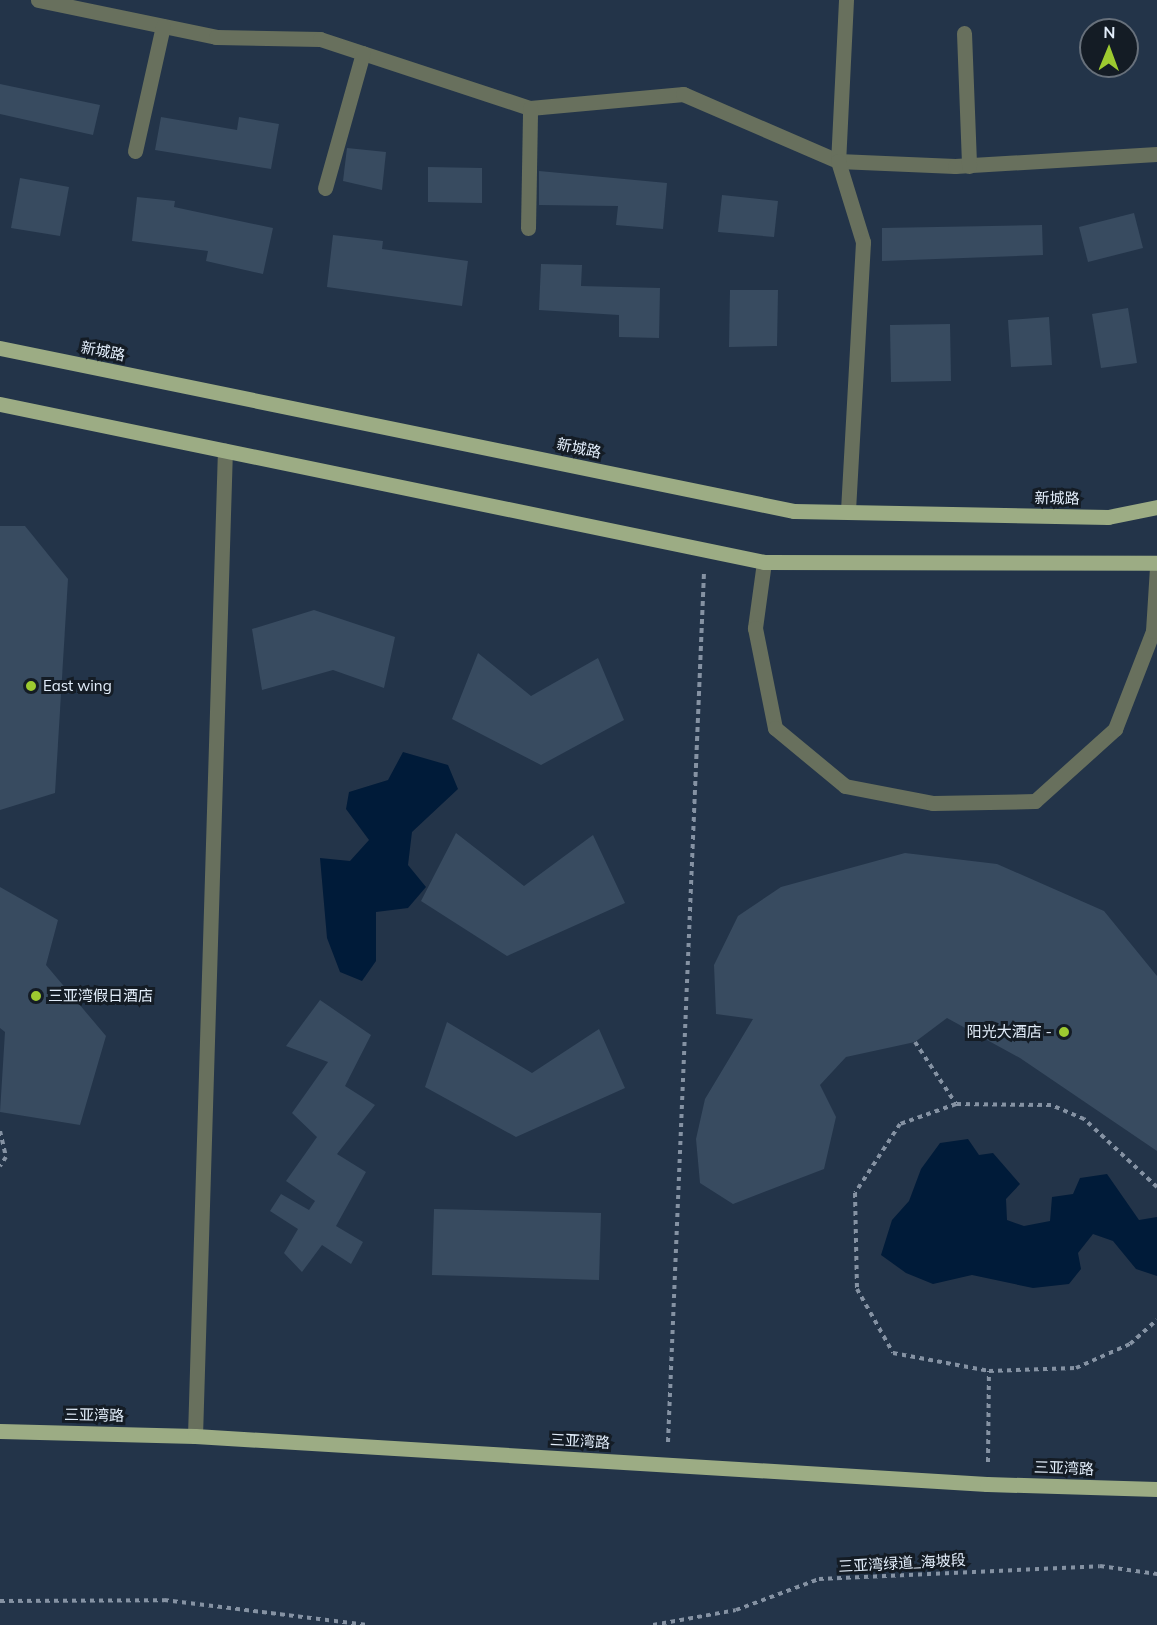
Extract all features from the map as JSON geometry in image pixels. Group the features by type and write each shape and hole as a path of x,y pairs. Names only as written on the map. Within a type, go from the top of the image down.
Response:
{"main road":[{"name":"新城路","path":"0,348 794,511 1108,517 1157,507"},
{"path":"0,404 764,562 1157,565"},
{"name":"三亚湾路","path":"0,1431 195,1436 987,1484 1157,1489"}],"street":[{"path":"38,0 216,37 320,39 531,108 683,94 838,161 969,166 1157,154"},
{"path":"846,0 838,161 863,242 848,512"},
{"path":"135,151 163,26"},
{"path":"964,33 969,166"},
{"path":"325,188 363,53"},
{"path":"528,228 531,108"},
{"path":"195,1436 225,450"},
{"path":"764,562 755,628 775,728 845,786 933,803 1035,801 1114,729 1153,631 1157,565"}],"path":[{"path":"668,1464 705,550"},
{"path":"915,1042 956,1104"},
{"path":"1157,1187 1084,1119 1050,1105 956,1104 900,1124 855,1193 857,1289 893,1353 989,1371 1076,1368 1130,1344 1157,1320"},
{"path":"0,1131 6,1157 0,1166"},
{"path":"987,1484 989,1371"},
{"name":"三亚湾绿道_海坡段","path":"653,1625 736,1610 819,1579 1100,1566 1157,1574"},
{"path":"0,1601 164,1600 367,1625"}],"water":[{"path":"403,752 448,765 458,789 412,832 408,865 426,887 408,908 376,912 376,961 362,981 340,972 327,938 320,858 350,861 369,840 346,809 349,792 388,780"},
{"path":"968,1139 979,1155 993,1153 1020,1184 1006,1199 1007,1220 1024,1226 1050,1221 1052,1197 1073,1194 1080,1178 1107,1174 1139,1220 1157,1217 1157,1276 1136,1269 1113,1241 1093,1234 1078,1253 1081,1269 1069,1284 1033,1288 972,1275 933,1284 906,1273 881,1255 892,1220 909,1201 921,1169 940,1143"}],"building":[{"path":"0,84 100,105 93,135 0,114"},
{"path":"161,117 237,130 239,117 279,124 271,169 155,150"},
{"path":"347,148 386,152 382,190 343,181"},
{"path":"428,167 482,168 482,203 428,202"},
{"path":"539,171 667,183 663,229 616,225 618,206 539,205"},
{"path":"20,178 69,187 60,236 11,228"},
{"path":"722,195 778,201 774,237 718,232"},
{"path":"137,197 175,201 174,207 273,228 263,274 206,261 208,251 132,241"},
{"path":"1134,213 1143,248 1088,262 1079,227"},
{"path":"1042,225 1043,255 882,261 882,228"},
{"path":"333,235 383,241 382,249 468,261 462,306 327,287"},
{"path":"541,264 582,265 581,286 660,288 659,338 619,337 619,315 539,310"},
{"path":"730,290 778,290 777,346 729,347"},
{"path":"1128,308 1137,363 1101,368 1092,314"},
{"path":"1049,317 1052,365 1011,367 1008,320"},
{"path":"950,324 951,381 891,382 890,325"},
{"name":"East wing","path":"0,526 25,526 68,579 55,793 0,810"},
{"path":"314,610 395,637 384,688 333,670 262,690 252,629"},
{"path":"478,653 531,696 598,658 624,720 541,765 452,719"},
{"path":"456,833 524,886 593,835 625,903 507,956 421,901"},
{"name":"阳光大酒店 -","path":"905,853 997,864 1104,911 1157,976 1157,1151 1020,1058 947,1018 915,1042 846,1057 820,1085 836,1117 824,1169 733,1204 700,1183 696,1139 705,1099 753,1019 716,1014 714,965 738,916 781,887"},
{"name":"三亚湾假日酒店","path":"0,887 58,920 46,965 106,1036 80,1125 0,1112 5,1032 0,1028"},
{"path":"320,1000 371,1035 345,1086 375,1105 337,1154 366,1172 336,1226 363,1242 351,1264 322,1245 302,1272 284,1253 298,1229 270,1211 281,1194 309,1210 315,1201 286,1181 317,1137 292,1113 328,1062 286,1046"},
{"path":"447,1022 532,1073 599,1029 625,1088 516,1137 425,1087"},
{"path":"434,1209 601,1213 599,1280 432,1275"}],"place":[{"name":"East wing","path":"31,686"},
{"name":"三亚湾假日酒店","path":"36,996"},
{"name":"阳光大酒店 -","path":"1064,1032"}]}
